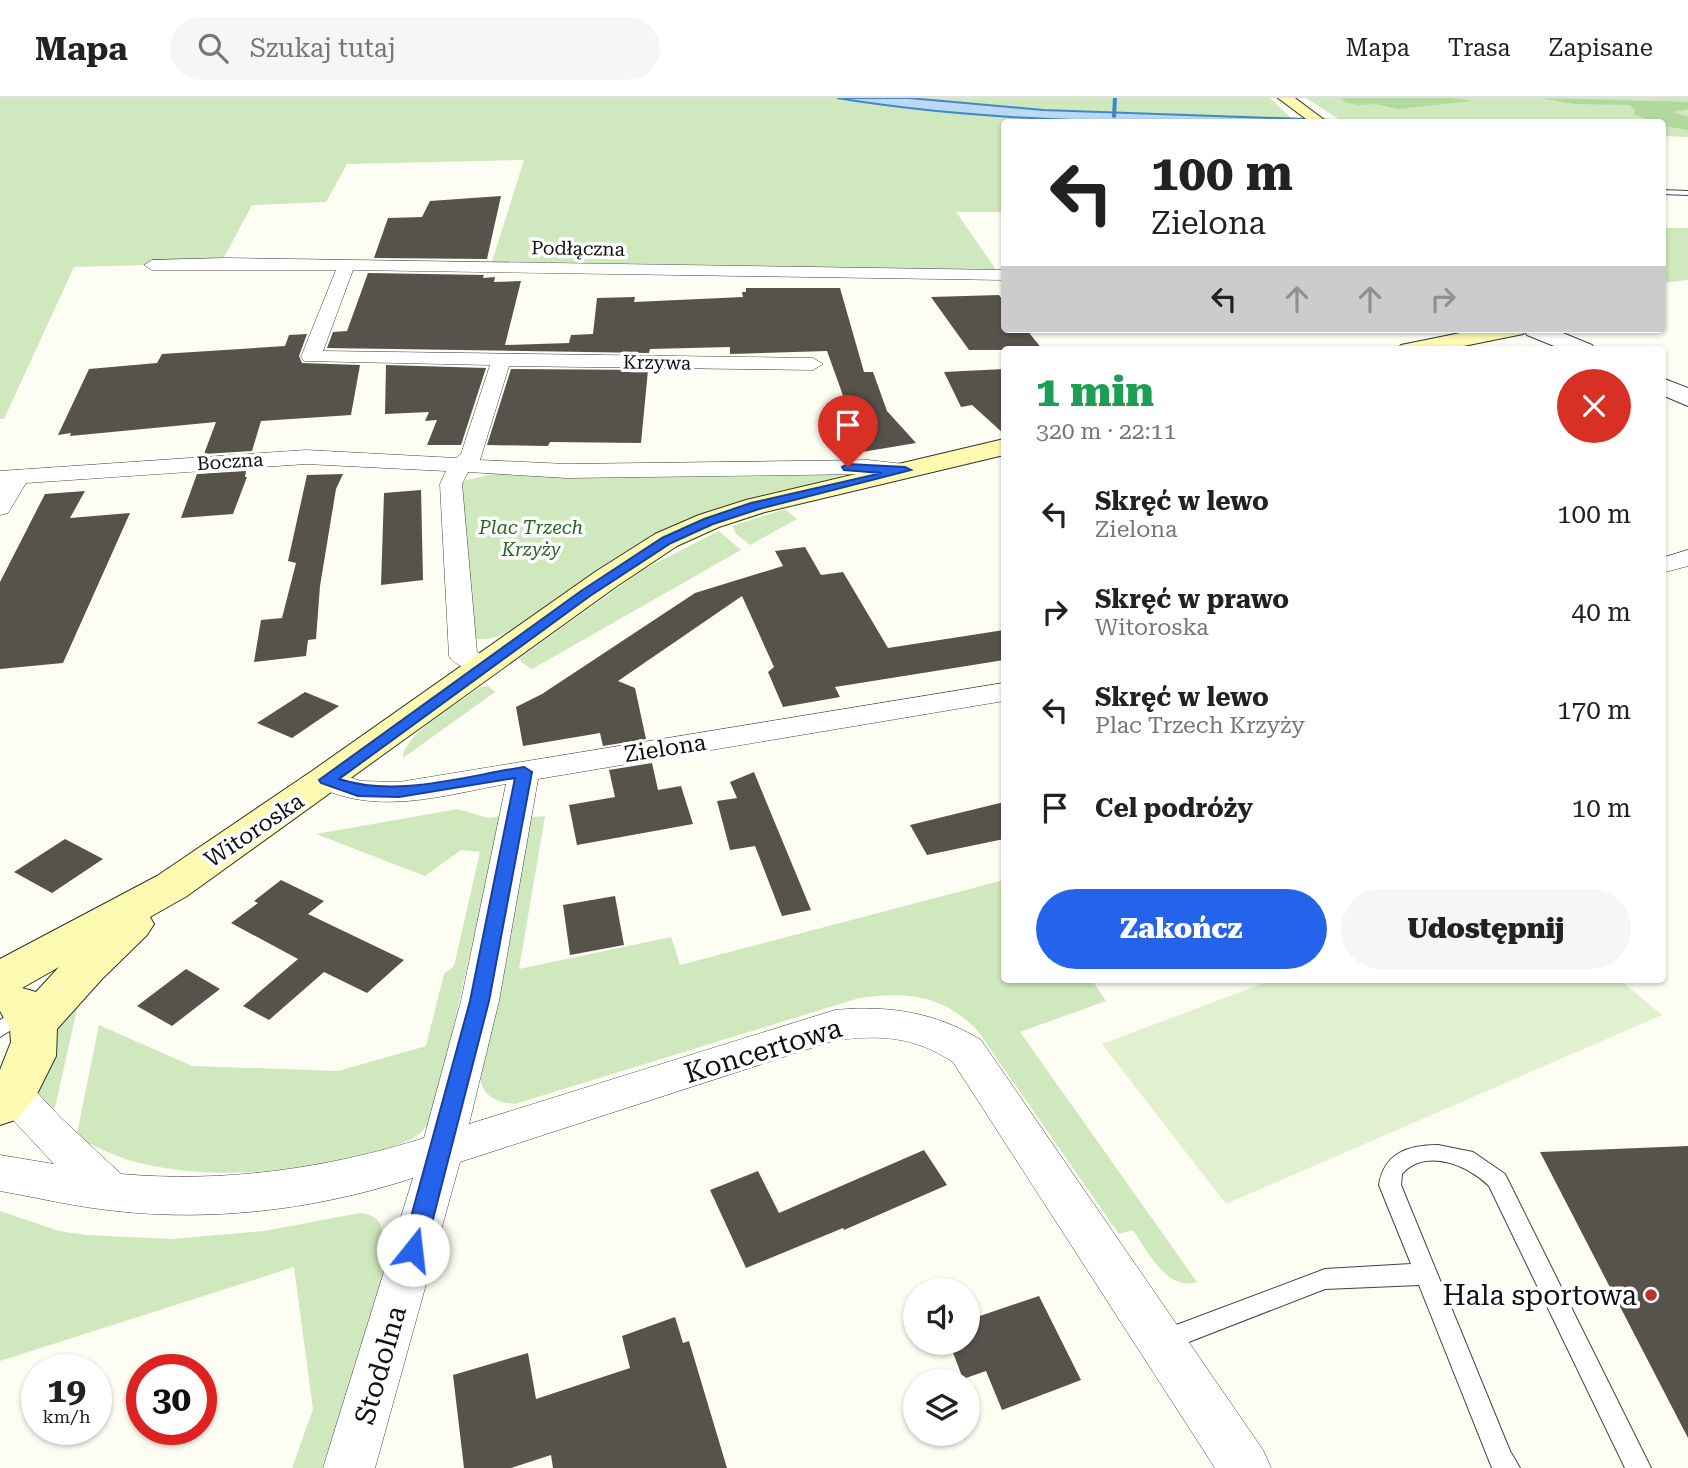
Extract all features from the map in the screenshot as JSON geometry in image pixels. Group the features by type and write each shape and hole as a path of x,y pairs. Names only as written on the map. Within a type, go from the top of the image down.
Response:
{"main road":[{"path":"1286,98 1313,118"},
{"path":"1419,346 1450,333"},
{"path":"1429,346 1504,333"},
{"name":"Witoroska","path":"12,1007 86,967 172,886 327,780 648,550 692,528 779,499 1001,448"},
{"path":"6,1099 28,1068 35,1044 12,1007"}],"street":[{"name":"Podłączna","path":"152,265 225,263 1001,275"},
{"name":"Krzywa","path":"346,266 311,357 813,364"},
{"path":"1538,333 1573,346"},
{"path":"1570,333 1595,346"},
{"path":"485,665 463,656 451,484 460,467 471,457 501,360"},
{"name":"Boczna","path":"9,478 306,457 460,467"},
{"path":"460,467 567,471 856,467 905,470"},
{"path":"0,508 9,478"},
{"path":"1666,565 1688,558"},
{"name":"Zielona","path":"327,780 358,791 399,792 1001,692"},
{"name":"Stodolna","path":"349,1468 442,1151 480,1001 524,772"},
{"name":"Koncertowa","path":"0,1172 109,1191 180,1196 248,1195 312,1186 381,1170 835,1025 871,1020 899,1021 949,1038 967,1051 1245,1468"},
{"path":"6,1099 109,1191"}],"lane":[{"path":"1666,192 1688,193"},
{"path":"1507,1468 1501,1460 1390,1185 1393,1170 1402,1160 1419,1155 1451,1155 1483,1167 1497,1180 1639,1468"},
{"path":"1161,1342 1325,1279 1426,1274"}],"green space":[{"path":"0,98 837,98 971,115 1053,119 1001,119 1001,212 956,212 997,271 491,265 524,160 347,164 326,202 252,205 221,263 74,267 4,419 0,419"},
{"path":"909,98 1270,98 1292,119 1248,119 1043,110"},
{"path":"1306,98 1688,98 1688,137 1666,136 1666,119 1338,119"},
{"path":"1342,98 1454,98 1472,101 1398,109 1376,104 1359,105 1345,102"},
{"path":"1541,98 1688,102 1688,109 1674,112 1688,117 1688,130 1666,126 1666,119 1646,119 1633,114 1635,111 1630,105 1574,104"},
{"path":"1666,228 1688,228 1688,280 1666,283"},
{"name":"Plac Trzech Krzyży","path":"493,474 634,476 843,474 842,476 743,503 679,526 618,557 517,627 487,639 475,638 461,484 464,481"},
{"path":"785,509 797,519 750,545 736,534 732,526"},
{"path":"719,531 741,550 532,669 521,662 520,658 644,569"},
{"path":"488,686 495,692 403,758 406,749 423,728 481,687"},
{"path":"458,809 488,818 501,816 434,1113 428,1124 414,1138 395,1146 341,1160 285,1169 228,1173 143,1164 74,1136 78,1129 99,1025 192,1066 338,1071 426,1046 444,974 454,966 480,852 461,850 425,876 316,834"},
{"path":"545,816 519,969 671,937 680,965 1001,881 1001,983 1094,983 1106,1001 1020,1032 1197,1282 1176,1281 1167,1275 1151,1258 1133,1230 1119,1234 977,1030 950,1009 921,998 890,995 856,999 515,1104 489,1095 482,1085 480,1070 531,817"},
{"path":"1264,983 1624,983 1662,1015 1226,1204 1102,1044"},
{"path":"81,991 55,1108 47,1115 39,1101 39,1085 54,1029"},
{"path":"0,1211 59,1231 171,1239 264,1231 360,1213 378,1221 382,1229 381,1241 397,1242 322,1468 292,1468 313,1409 294,1267 0,1361"}],"water":[{"path":"837,98 909,98 1043,110 1302,119 1043,119 906,108"}],"building":[{"path":"501,196 487,259 374,258 388,218 422,217 430,201"},
{"path":"368,273 484,275 483,278 495,277 494,282 521,281 505,345 569,343 571,335 593,334 597,298 635,297 634,302 743,297 742,292 746,292 746,288 840,288 864,372 873,372 887,411 916,443 862,452 833,415 850,415 827,351 730,354 730,347 650,349 649,353 327,348 333,332 347,331"},
{"path":"999,295 1001,333 1029,333 1040,346 1001,346 1001,350 969,350 931,297"},
{"path":"307,334 299,356 302,363 360,365 351,415 261,421 252,451 204,454 216,422 58,435 89,369 157,363 162,354 285,346 289,335"},
{"path":"386,365 486,368 461,445 427,445 437,420 425,421 429,412 385,414"},
{"path":"511,369 648,370 641,443 550,442 548,446 487,445"},
{"path":"1001,369 1001,431 972,405 961,407 944,372"},
{"path":"246,471 247,477 233,514 181,518 197,474"},
{"path":"343,474 336,489 320,586 316,639 308,640 306,656 254,662 261,620 282,618 296,563 288,561 307,475"},
{"path":"421,490 423,580 381,585 384,493"},
{"path":"85,491 70,518 130,513 63,663 0,669 0,582 45,494"},
{"path":"805,547 821,575 843,572 888,648 1001,630 1001,660 835,687 840,697 783,707 768,672 774,667 742,596 618,681 635,688 646,739 603,746 600,733 523,746 516,707 542,694 695,593 783,566 775,551"},
{"path":"305,692 339,706 292,738 257,723"},
{"path":"652,763 658,790 681,786 693,824 577,845 569,805 615,797 609,770"},
{"path":"754,772 811,910 782,916 755,846 730,850 717,801 737,798 730,782"},
{"path":"1001,803 1001,840 927,855 910,825"},
{"path":"65,839 103,859 52,893 14,872"},
{"path":"281,880 324,901 308,914 404,960 367,993 324,972 269,1020 243,1006 298,959 231,923 258,903 254,901"},
{"path":"615,896 624,945 570,955 563,905"},
{"path":"186,969 220,989 172,1026 137,1006"},
{"name":"Hala sportowa","path":"1688,1146 1688,1438 1540,1152"},
{"path":"924,1150 947,1185 844,1230 843,1228 746,1268 710,1190 758,1171 779,1213"},
{"path":"1039,1296 1081,1380 1002,1410 986,1371 980,1373 980,1369 959,1369 954,1355 980,1355 980,1316"},
{"path":"675,1317 683,1343 689,1341 727,1468 553,1468 551,1455 511,1468 464,1468 453,1375 528,1353 536,1399 630,1368 622,1336"}],"waterway":[{"path":"1114,117 1115,98"}],"place":[{"name":"Hala sportowa","path":"1651,1295"}],"route":[{"path":"413,1250 442,1151 480,1001 524,772 399,792 358,791 327,780 648,550 709,521 755,506 905,470 848,467"}]}
